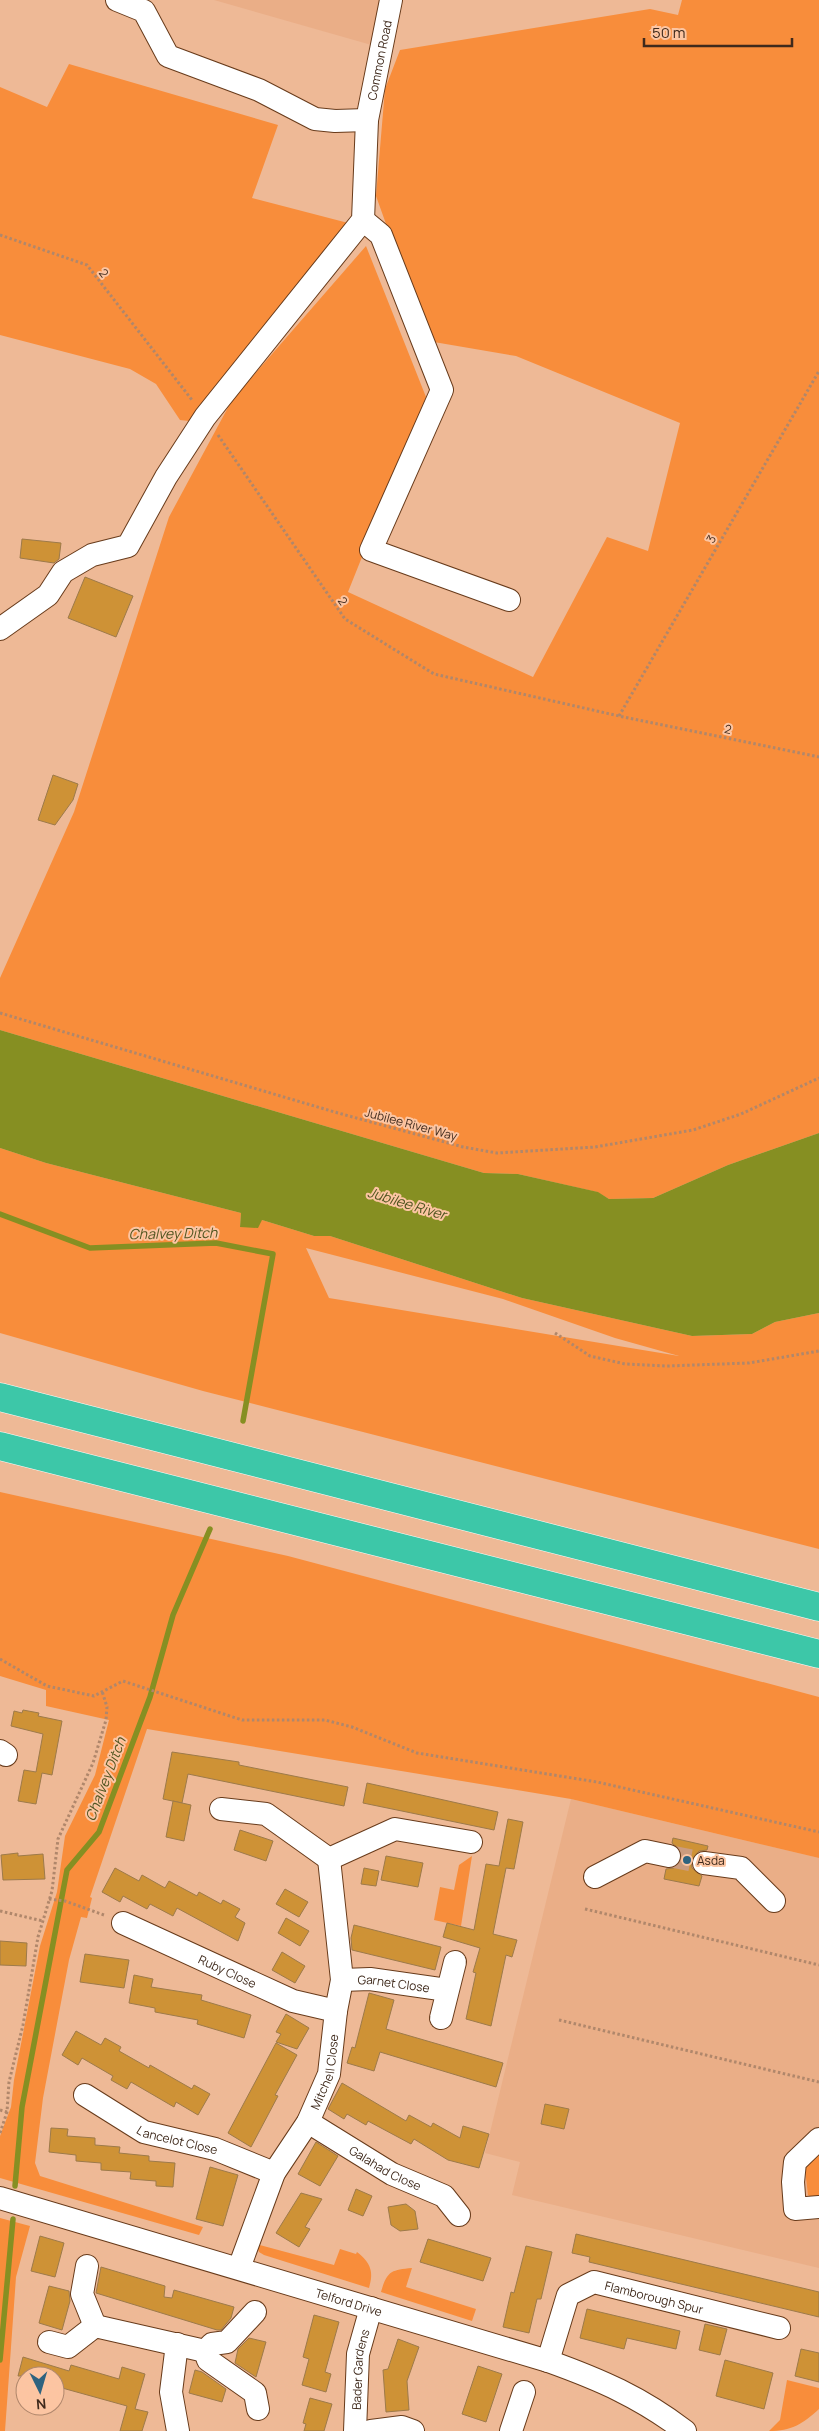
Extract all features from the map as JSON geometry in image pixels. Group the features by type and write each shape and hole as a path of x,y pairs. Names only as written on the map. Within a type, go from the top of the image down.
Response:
{"highway":[{"path":"0,1387 61,1411"},
{"path":"0,1397 61,1411 819,1607"},
{"path":"0,1446 819,1654"}],"street":[{"path":"117,0 144,11 168,56 260,90 315,119 334,122 367,120"},
{"name":"Common Road","path":"363,220 367,120 391,0"},
{"path":"0,629 48,596 63,572 92,555 128,546 166,477 205,416 363,220 381,235 442,390 371,550 509,600"},
{"path":"221,1808 266,1814 329,1859 395,1829 471,1842"},
{"path":"595,1877 645,1851 669,1856"},
{"name":"Mitchell Close","path":"240,2268 274,2174 308,2122 329,2074 336,2011 342,1980 329,1859"},
{"path":"704,1863 741,1868 774,1901"},
{"name":"Ruby Close","path":"123,1923 293,2001 336,2011"},
{"name":"Garnet Close","path":"440,2018 455,1962"},
{"name":"Garnet Close","path":"342,1980 370,1979 447,1990"},
{"name":"Lancelot Close","path":"85,2095 144,2132 216,2149 274,2174"},
{"name":"Galahad Close","path":"308,2122 392,2174 444,2196 459,2215"},
{"path":"819,2139 795,2162 792,2182 795,2209 819,2207"},
{"name":"Telford Drive","path":"0,2198 548,2360 611,2384 661,2412 686,2431"},
{"path":"88,2266 82,2294 95,2326"},
{"name":"Flamborough Spur","path":"548,2360 568,2295 594,2282 780,2328"},
{"name":"Bader Gardens","path":"355,2431 358,2354 371,2308"},
{"path":"206,2351 212,2344 227,2342 255,2312"},
{"path":"49,2342 68,2347 95,2326"},
{"path":"95,2326 206,2351"},
{"path":"177,2344 171,2392 178,2431"},
{"path":"206,2351 208,2360 255,2393 258,2409"},
{"path":"511,2431 524,2392"},
{"path":"371,2431 402,2427 413,2431"}],"path":[{"name":"2","path":"0,235 87,265 205,416 345,619 434,674 619,716 819,757"},
{"name":"3","path":"619,716 819,371"},
{"name":"Jubilee River Way","path":"0,1013 338,1113 463,1147 497,1153 595,1147 693,1130 741,1114 819,1078"},
{"path":"555,1333 590,1356 625,1364 667,1366 749,1363 819,1351"},
{"path":"0,1659 47,1686 94,1696 123,1682 136,1684 158,1694 242,1720 326,1720 352,1727 417,1752 597,1782 819,1832"},
{"path":"0,2133 7,2112 9,2082 23,2025 43,1920 49,1899 58,1838 93,1763 106,1720 107,1707 102,1691"},
{"path":"49,1899 66,1902 123,1923"},
{"path":"585,1909 819,1965"},
{"path":"0,1910 43,1920"},
{"path":"559,2020 819,2082"},
{"path":"0,2110 7,2112"}],"shaded area":[{"path":"214,0 382,0 375,46"},
{"path":"682,0 819,0 819,1133 728,1165 653,1198 609,1199 597,1192 518,1174 484,1173 0,1030 0,978 74,812 169,517 232,400 366,246 426,397 348,592 533,677 607,537 648,551 680,423 516,356 428,341 376,196 385,89 400,50 650,9 678,15"},
{"path":"69,64 278,125 252,198 352,224 189,421 180,420 156,384 130,369 0,335 0,87 47,107"},
{"path":"0,1148 46,1163 241,1213 240,1227 262,1220 314,1236 330,1236 522,1298 692,1336 752,1334 775,1322 819,1313 819,1549 203,1391 0,1333","holes":["306,1248 503,1299 615,1338 679,1356 329,1298"]},
{"path":"0,1492 288,1556 819,1697 819,1858 571,1799 147,1729 90,1897 92,1898 87,1918 81,1917 69,1960 43,2098 35,2163 40,2176 203,2227 199,2235 0,2178 0,2136 11,2107 14,2080 40,1946 57,1892 65,1836 95,1775 109,1720 46,1706 46,1690 0,1676"},
{"path":"571,1799 819,1858 819,2268 512,2195 520,2162 485,2153"},
{"path":"472,1856 461,1926 434,1920 440,1887 454,1890 459,1865"},
{"path":"819,2155 819,2200 817,2201 808,2195 805,2169 811,2158"},
{"path":"0,2218 30,2226 16,2277 5,2431 0,2431"},
{"path":"256,2244 334,2265 340,2249 356,2254 357,2252 370,2268 369,2288 264,2255 259,2252"},
{"path":"412,2268 406,2287 476,2309 472,2321 381,2292 385,2280 391,2273"},
{"path":"787,2380 819,2388 819,2409 808,2419 796,2426 784,2430 769,2431 780,2420"}],"water":[{"name":"Jubilee River","path":"0,1030 484,1173 518,1174 598,1192 609,1199 653,1198 728,1165 819,1133 819,1313 775,1322 752,1334 692,1336 522,1298 330,1236 314,1236 262,1220 258,1228 240,1227 241,1213 46,1163 0,1148"}],"building":[{"path":"22,539 61,543 59,559 54,563 20,558"},
{"path":"85,577 133,596 116,637 68,618"},
{"path":"53,775 78,784 73,800 55,825 38,820"},
{"path":"23,1710 39,1713 38,1716 62,1721 52,1775 42,1773 36,1804 18,1801 24,1770 36,1772 43,1734 11,1726 14,1711 22,1713"},
{"path":"172,1752 239,1762 239,1765 348,1787 344,1806 188,1774 182,1803 163,1799"},
{"path":"367,1783 498,1812 494,1830 363,1803"},
{"path":"173,1801 191,1805 184,1841 166,1837"},
{"path":"508,1819 523,1822 514,1869 506,1868 493,1934 517,1940 512,1957 506,1955 491,2026 466,2019 476,1973 473,1972 480,1948 443,1937 447,1923 474,1930 486,1864 499,1866"},
{"path":"240,1830 273,1841 266,1861 234,1850"},
{"name":"Asda","path":"673,1838 708,1846 707,1850 699,1851 691,1861 692,1868 702,1876 699,1886 664,1879 666,1869 674,1868 682,1859 681,1851 672,1843"},
{"path":"18,1853 18,1856 43,1854 45,1879 3,1880 1,1855"},
{"path":"386,1856 423,1863 418,1887 381,1880"},
{"path":"115,1868 139,1881 142,1875 165,1888 169,1881 197,1896 199,1892 221,1904 223,1900 240,1909 235,1917 245,1923 238,1941 177,1908 173,1916 150,1904 147,1909 123,1896 120,1902 102,1892"},
{"path":"364,1868 379,1871 376,1886 361,1884"},
{"path":"285,1889 308,1902 299,1917 276,1904"},
{"path":"286,1918 309,1931 300,1946 278,1933"},
{"path":"354,1925 441,1947 435,1970 352,1950 351,1938"},
{"path":"0,1941 27,1943 26,1966 0,1965"},
{"path":"282,1952 305,1966 295,1983 272,1970"},
{"path":"85,1954 129,1960 124,1988 80,1982"},
{"path":"134,1975 153,1979 151,1987 202,1995 201,2000 251,2015 244,2038 197,2024 198,2020 155,2012 155,2008 129,2003"},
{"path":"369,1993 394,2000 386,2029 503,2063 496,2087 380,2052 374,2071 347,2063 352,2047 355,2048"},
{"path":"286,2014 309,2028 297,2049 276,2042 281,2034 276,2032"},
{"path":"76,2031 101,2045 105,2038 121,2047 119,2051 149,2068 150,2065 192,2089 194,2085 210,2094 198,2115 176,2102 174,2107 131,2082 127,2089 111,2080 113,2076 82,2058 78,2065 62,2055"},
{"path":"276,2043 297,2055 275,2095 278,2096 251,2147 228,2133"},
{"path":"342,2083 406,2121 409,2115 431,2127 433,2123 460,2138 463,2126 489,2134 479,2168 448,2160 414,2139 411,2144 368,2121 366,2125 347,2114 344,2119 328,2109"},
{"path":"545,2104 569,2109 564,2129 541,2124"},
{"path":"51,2128 68,2129 67,2136 95,2138 95,2145 120,2147 119,2153 149,2156 149,2161 175,2163 173,2187 156,2186 156,2181 130,2179 131,2172 101,2170 101,2163 76,2161 76,2155 49,2152"},
{"path":"316,2142 338,2156 320,2186 298,2174"},
{"path":"210,2167 238,2175 223,2226 196,2219"},
{"path":"356,2189 372,2196 363,2216 348,2210"},
{"path":"301,2193 322,2199 305,2227 310,2229 299,2247 276,2233"},
{"path":"406,2204 415,2211 418,2229 400,2231 391,2225 388,2207"},
{"path":"576,2234 819,2292 819,2317 589,2262 590,2257 572,2253"},
{"path":"40,2236 64,2243 55,2277 31,2271"},
{"path":"428,2239 491,2258 483,2281 420,2262"},
{"path":"526,2246 552,2252 541,2299 537,2299 529,2333 503,2327 511,2292 514,2293"},
{"path":"101,2267 165,2286 164,2297 172,2298 174,2290 234,2307 231,2318 221,2330 217,2330 96,2293"},
{"path":"49,2286 69,2291 70,2301 62,2330 39,2323"},
{"path":"587,2309 680,2331 676,2349 627,2338 624,2349 580,2338"},
{"path":"314,2315 339,2322 325,2372 331,2374 326,2392 302,2385 309,2359 303,2357"},
{"path":"705,2324 727,2329 720,2355 699,2350"},
{"path":"249,2338 266,2342 256,2377 235,2363 238,2349"},
{"path":"398,2339 419,2347 407,2381 409,2410 386,2412 383,2370 388,2369"},
{"path":"801,2349 819,2353 819,2382 795,2376"},
{"path":"23,2357 53,2366 21,2366"},
{"path":"725,2360 773,2373 764,2409 716,2396"},
{"path":"71,2365 119,2379 122,2367 145,2374 135,2409 148,2412 142,2431 120,2431 127,2406 65,2389 65,2370 69,2371"},
{"path":"478,2366 502,2374 486,2422 462,2414"},
{"path":"195,2370 202,2372 226,2389 222,2402 189,2393"},
{"path":"310,2398 332,2404 324,2431 304,2431 306,2424 303,2423"}],"waterway":[{"name":"Chalvey Ditch","path":"0,1214 90,1248 216,1243 273,1254 243,1421"},
{"name":"Chalvey Ditch","path":"15,2186 22,2107 67,1870 99,1832 150,1697 173,1615 210,1529"},
{"name":"Chalvey Ditch","path":"0,2360 13,2219"}],"tunnel":[{"path":"669,1856 704,1863"}],"place":[{"name":"Asda","path":"687,1860"}]}
